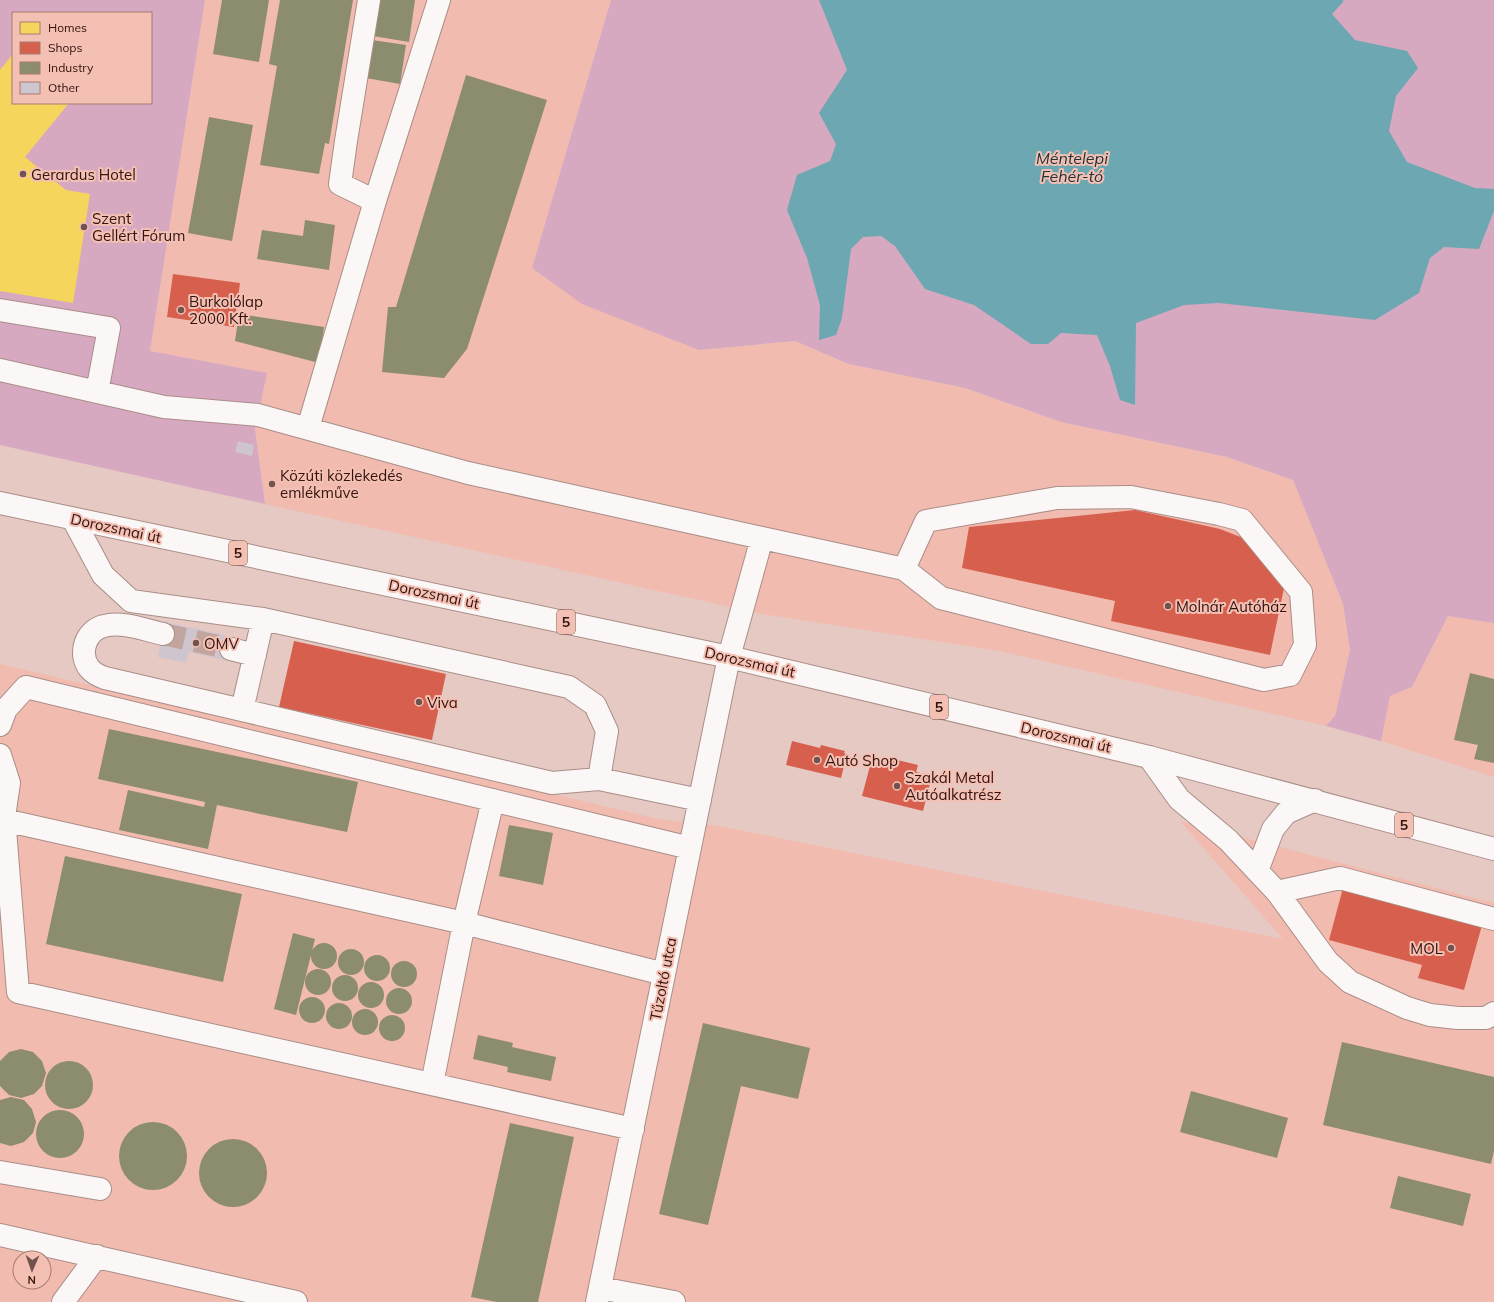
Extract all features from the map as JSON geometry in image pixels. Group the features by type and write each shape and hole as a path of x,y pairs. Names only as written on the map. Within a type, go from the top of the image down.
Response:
{"main road":[{"path":"369,0 340,184 375,201"},
{"path":"308,428 375,201 438,0"},
{"path":"0,310 109,328 97,392"},
{"path":"0,370 164,407 258,415 468,473 904,569 941,598 1264,680 1290,674 1305,645 1301,592 1242,520 1139,498 1057,498 926,520 904,569"},
{"name":"Dorozsmai út","path":"0,503 729,657 1149,757 1315,800 1494,849"},
{"path":"73,519 103,575 131,601 263,619 569,687 595,705 607,731 599,779"},
{"name":"Tűzoltó utca","path":"599,1295 729,657 762,538"},
{"path":"242,710 263,619"},
{"path":"163,634 124,626 103,626 95,630 89,636 84,648 85,661 90,669 97,675 105,678 552,783 599,779 700,800"},
{"path":"231,650 255,655"},
{"path":"0,725 6,709 26,687 690,848"},
{"path":"0,755 8,783 3,846 9,990 633,1129"},
{"path":"1149,757 1179,799 1228,840 1257,871 1276,892 1328,962 1350,982 1407,1008 1430,1015 1458,1018 1486,1018 1494,1013"},
{"path":"432,1084 464,923 493,800"},
{"path":"1257,871 1273,829 1286,813 1315,800"},
{"path":"4,820 464,923 664,974"},
{"path":"1276,892 1340,878 1494,919"},
{"path":"0,1172 100,1189"},
{"path":"0,1234 296,1302"},
{"path":"63,1302 97,1256"},
{"path":"599,1295 674,1302"}],"shaded area":[{"name":"Szent Gellért Fórum","path":"0,0 205,0 150,351 267,373 255,429 265,504 0,445"},
{"path":"205,0 611,0 532,268 699,350 795,341 849,364 965,388 1061,422 1227,457 1293,480 1343,604 1350,650 1335,716 1326,726 1000,651 762,614 265,504 255,429 258,415 150,351"},
{"path":"611,0 1494,0 1494,623 1448,616 1412,687 1390,696 1381,741 1326,726 1335,716 1350,650 1343,604 1293,480 1227,457 1061,422 965,388 849,364 795,341 699,350 582,304 532,268"},
{"path":"1448,616 1494,623 1494,777 1381,741 1390,696 1412,687"},
{"path":"0,664 659,819 719,826 1283,939 1180,821 1494,903 1494,1302 0,1302"}],"water":[{"name":"Méntelepi Fehér-tó","path":"819,0 1342,0 1344,1 1332,14 1355,40 1407,51 1418,68 1396,96 1389,131 1407,162 1475,188 1494,189 1494,211 1479,249 1444,247 1430,258 1419,293 1375,320 1219,303 1184,305 1136,323 1135,405 1120,400 1110,366 1097,335 1061,333 1048,344 1031,344 974,305 925,289 895,246 881,236 863,237 851,249 842,318 836,335 819,340 820,305 807,258 787,210 797,175 830,161 836,144 819,113 847,70"}],"building: Homes":[{"name":"Gerardus Hotel","path":"12,55 12,104 68,104 25,157 66,190 90,194 73,303 0,291 0,70"}],"building: Shops":[{"path":"173,274 240,283 234,327 167,317"},
{"path":"1135,510 1220,529 1243,538 1285,583 1270,655 1111,621 1115,601 962,568 969,527"},
{"path":"294,641 446,674 432,740 279,707"},
{"name":"Autó Shop","path":"792,741 820,748 821,745 845,751 844,753 847,754 841,778 786,765"},
{"name":"Szakál Metal Autóalkatrész","path":"889,758 918,765 916,772 932,776 923,811 862,796 871,762 888,766"},
{"path":"1347,873 1484,918 1464,990 1418,978 1422,965 1329,940"}],"building: Industry":[{"path":"222,0 269,0 259,62 213,54"},
{"path":"280,0 353,0 329,144 325,143 319,174 260,165 277,66 269,64"},
{"path":"379,0 415,0 409,42 373,36"},
{"path":"372,40 406,45 400,84 366,78"},
{"path":"466,75 547,100 467,349 444,378 382,372 388,307 396,307"},
{"path":"209,117 253,125 232,241 188,233"},
{"path":"305,220 335,225 329,270 257,259 262,230 303,236"},
{"path":"239,314 324,327 319,363 235,341"},
{"path":"1470,673 1494,679 1494,763 1474,759 1478,745 1454,740"},
{"path":"109,729 358,782 347,832 217,805 208,849 119,830 128,790 204,807 205,802 98,779"},
{"path":"509,825 553,833 543,885 499,876"},
{"path":"65,856 242,894 223,982 46,944"},
{"path":"293,933 315,939 296,1015 274,1009"},
{"path":"324,943 333,947 337,956 333,965 324,969 315,965 311,956 315,947"},
{"path":"351,949 360,953 364,962 360,971 351,975 342,971 338,962 342,953"},
{"path":"377,955 386,959 390,968 386,977 377,981 368,977 364,968 368,959"},
{"path":"404,961 413,965 417,974 413,983 404,987 395,983 391,974 395,965"},
{"path":"318,969 327,973 331,982 327,991 318,995 309,991 305,982 309,973"},
{"path":"345,975 354,979 358,988 354,997 345,1001 336,997 332,988 336,979"},
{"path":"371,982 380,986 384,995 380,1004 371,1008 362,1004 358,995 362,986"},
{"path":"399,988 408,992 412,1001 408,1010 399,1014 390,1010 386,1001 390,992"},
{"path":"312,997 321,1001 325,1010 321,1019 312,1023 303,1019 299,1010 303,1001"},
{"path":"339,1003 348,1007 352,1016 348,1025 339,1029 330,1025 326,1016 330,1007"},
{"path":"365,1009 374,1013 378,1022 374,1031 365,1035 356,1031 352,1022 356,1013"},
{"path":"392,1015 401,1019 405,1028 401,1037 392,1041 383,1037 379,1028 383,1019"},
{"path":"703,1023 810,1048 798,1099 741,1086 708,1225 659,1214"},
{"path":"478,1035 513,1043 512,1047 556,1057 551,1081 507,1072 508,1067 473,1059"},
{"path":"1342,1042 1494,1077 1494,1151 1491,1164 1323,1125"},
{"path":"21,1049 33,1052 42,1061 46,1073 42,1086 34,1094 21,1098 9,1095 0,1086 0,1061 9,1052"},
{"path":"69,1061 78,1063 86,1068 91,1076 93,1085 91,1094 86,1102 78,1107 69,1109 60,1107 52,1102 47,1094 45,1085 47,1076 52,1068 60,1063"},
{"path":"1191,1091 1288,1118 1277,1158 1180,1132"},
{"path":"11,1097 24,1100 32,1109 36,1122 33,1133 24,1142 11,1146 0,1143 0,1100"},
{"path":"60,1110 69,1112 77,1117 82,1125 84,1134 82,1143 77,1151 69,1156 60,1158 51,1156 43,1151 38,1143 36,1134 38,1125 43,1117 51,1112"},
{"path":"153,1122 166,1125 177,1132 184,1143 187,1156 184,1169 177,1180 166,1187 153,1190 140,1187 129,1180 122,1169 119,1156 122,1143 129,1132 140,1125"},
{"path":"510,1123 574,1137 538,1302 497,1302 471,1297"},
{"path":"233,1139 246,1142 257,1149 264,1160 267,1173 264,1186 257,1197 246,1204 233,1207 220,1204 209,1197 202,1186 199,1173 202,1160 209,1149 220,1142"},
{"path":"1398,1176 1471,1194 1463,1226 1390,1208"}],"building: Other":[{"path":"238,441 254,445 252,456 235,452"},
{"name":"OMV","path":"165,622 233,637 228,661 189,652 186,663 158,657"}],"tunnel":[{"path":"163,634 231,649"}],"place":[{"name":"Gerardus Hotel","path":"23,174"},
{"name":"Szent Gellért Fórum","path":"84,227"},
{"name":"Burkolólap 2000 Kft.","path":"181,310"},
{"name":"Közúti közlekedés emlékműve","path":"272,484"},
{"name":"Molnár Autóház","path":"1168,606"},
{"name":"OMV","path":"196,643"},
{"name":"Viva","path":"419,702"},
{"name":"Autó Shop","path":"817,760"},
{"name":"Szakál Metal Autóalkatrész","path":"897,786"},
{"name":"MOL","path":"1451,948"}]}
